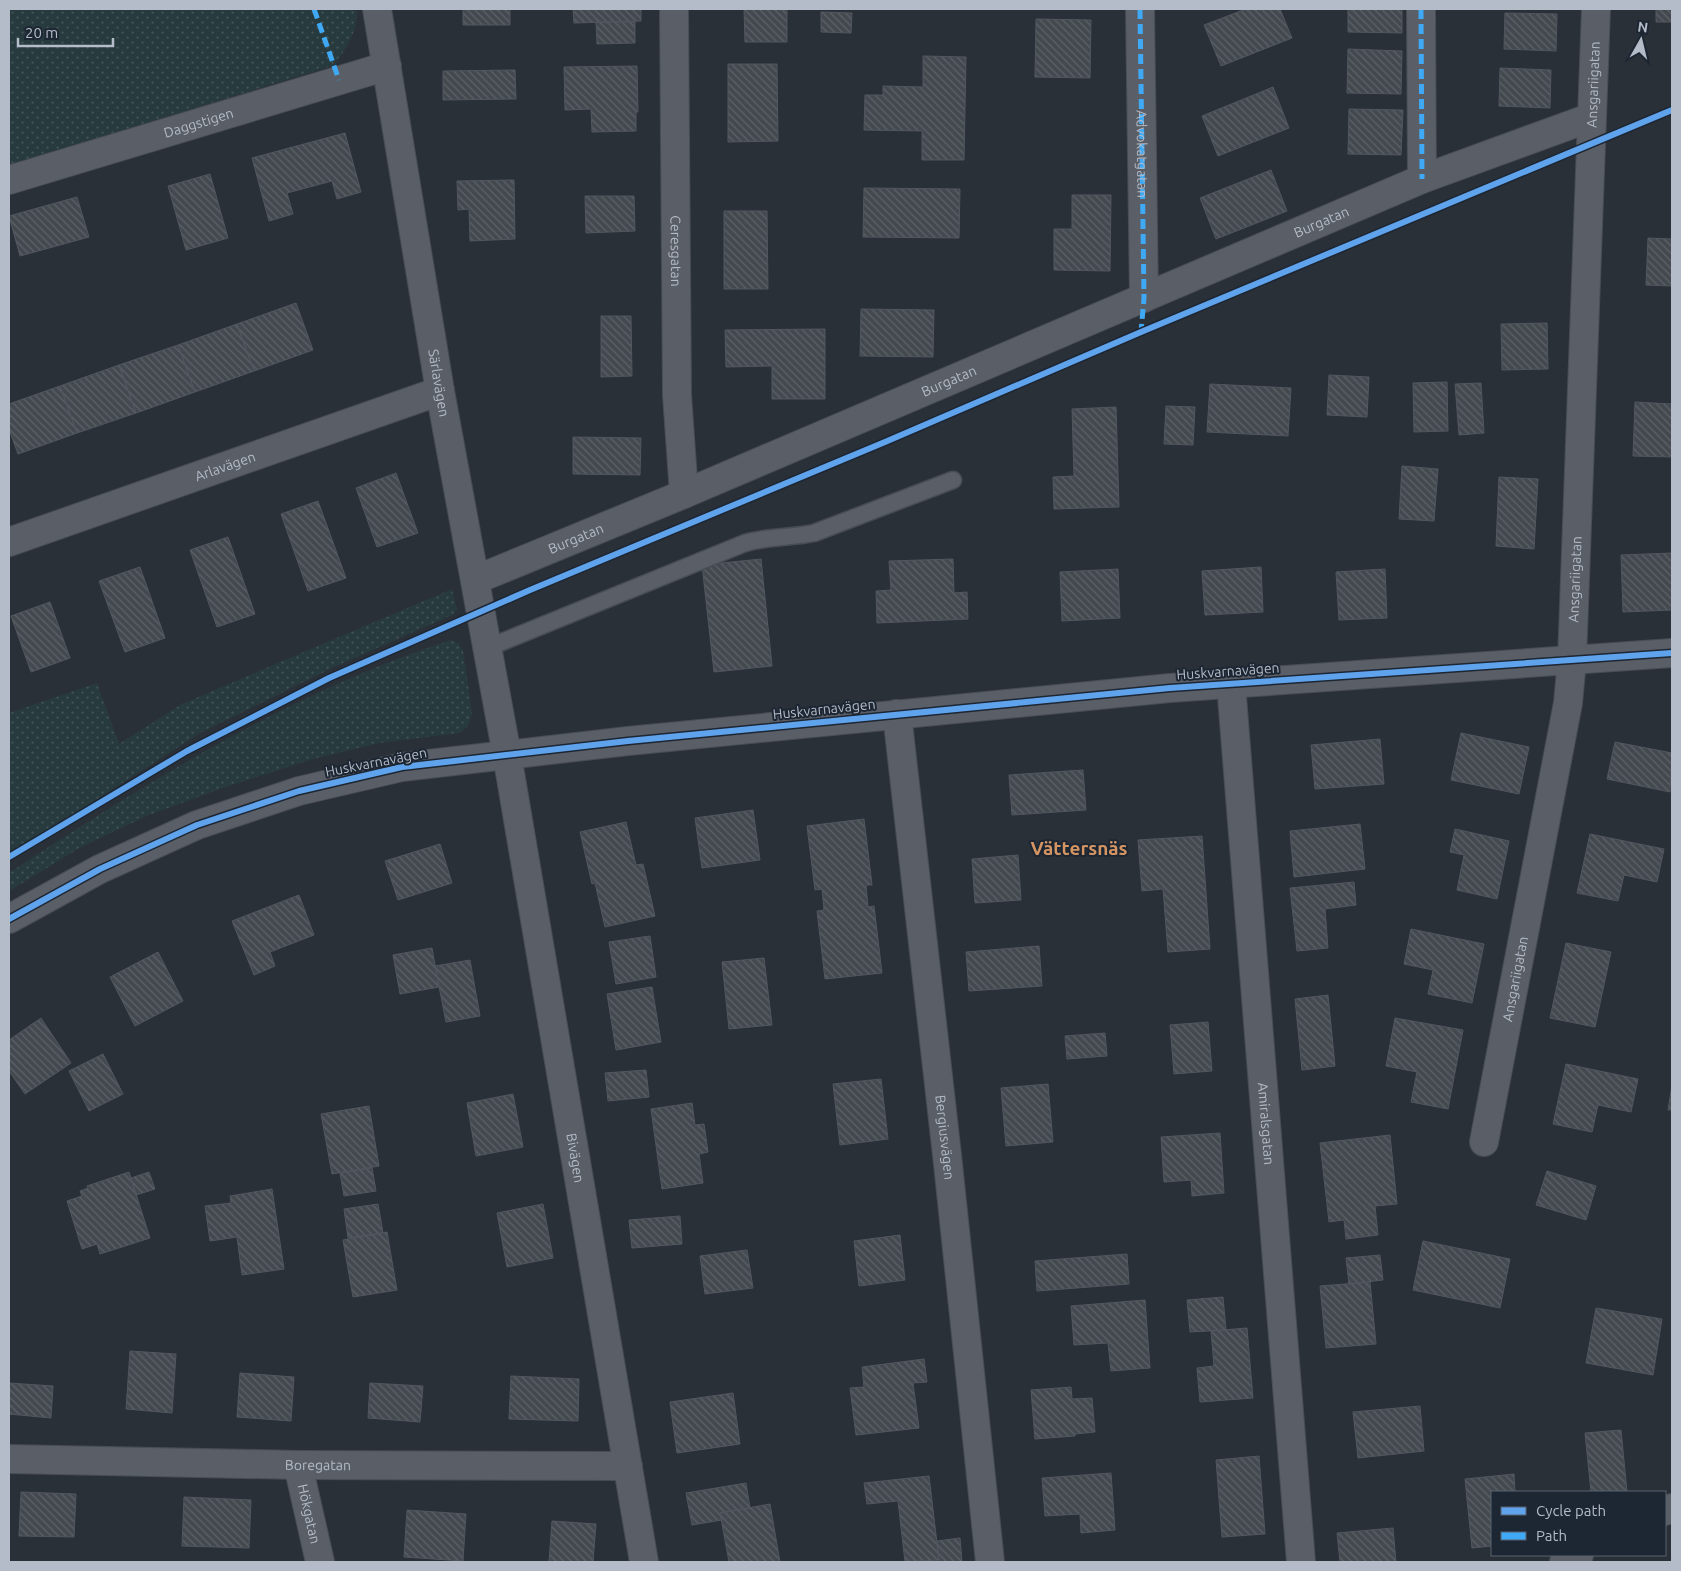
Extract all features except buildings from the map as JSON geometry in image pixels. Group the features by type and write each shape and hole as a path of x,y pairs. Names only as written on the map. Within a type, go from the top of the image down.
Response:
{"street":[{"name":"Särlavägen","path":"377,9 440,390 507,755"},
{"name":"Ceresgatan","path":"674,9 678,395 684,494"},
{"name":"Advokatgatan","path":"1140,9 1144,298"},
{"path":"1421,9 1422,179"},
{"name":"Ansgariigatan","path":"1484,1142 1568,703 1572,660 1596,9"},
{"name":"Daggstigen","path":"9,180 387,66"},
{"name":"Burgatan","path":"475,580 684,494 1422,179 1592,117"},
{"name":"Arlavägen","path":"9,542 440,390"},
{"name":"Huskvarnavägen","path":"9,919 100,869 197,825 299,791 402,767 897,714 1170,688 1672,653"},
{"name":"Amiralsgatan","path":"1231,684 1301,1562"},
{"name":"Bergiusvägen","path":"897,714 949,1174 990,1562"},
{"name":"Bivägen","path":"507,755 644,1562"},
{"name":"Boregatan","path":"9,1459 298,1465 628,1466"},
{"name":"Hökgatan","path":"298,1465 320,1562"},
{"path":"1564,1562 1576,1556"}],"lane":[{"path":"487,648 745,543 767,536 792,538 814,533 953,480"}],"green space":[{"path":"9,9 356,9 357,17 351,39 335,65 9,165"},
{"path":"452,589 457,610 452,615 334,667 200,733 9,856 9,713 97,683 119,744 182,704"},
{"path":"451,640 458,643 463,650 472,713 468,726 460,733 379,743 309,760 220,789 149,815 83,846 9,891 9,873 167,773 278,712 335,685"}],"marked path":[{"path":"314,9 339,80"},
{"path":"1140,9 1144,298 1141,332"},
{"path":"1421,9 1422,179"}],"cycle path":[{"path":"9,857 187,751 329,678 530,590 1672,110"},
{"path":"9,919 100,869 197,825 299,791 402,767 628,741 1170,688 1672,653"}],"district":[{"name":"Vättersnäs","path":"1079,848"}]}
